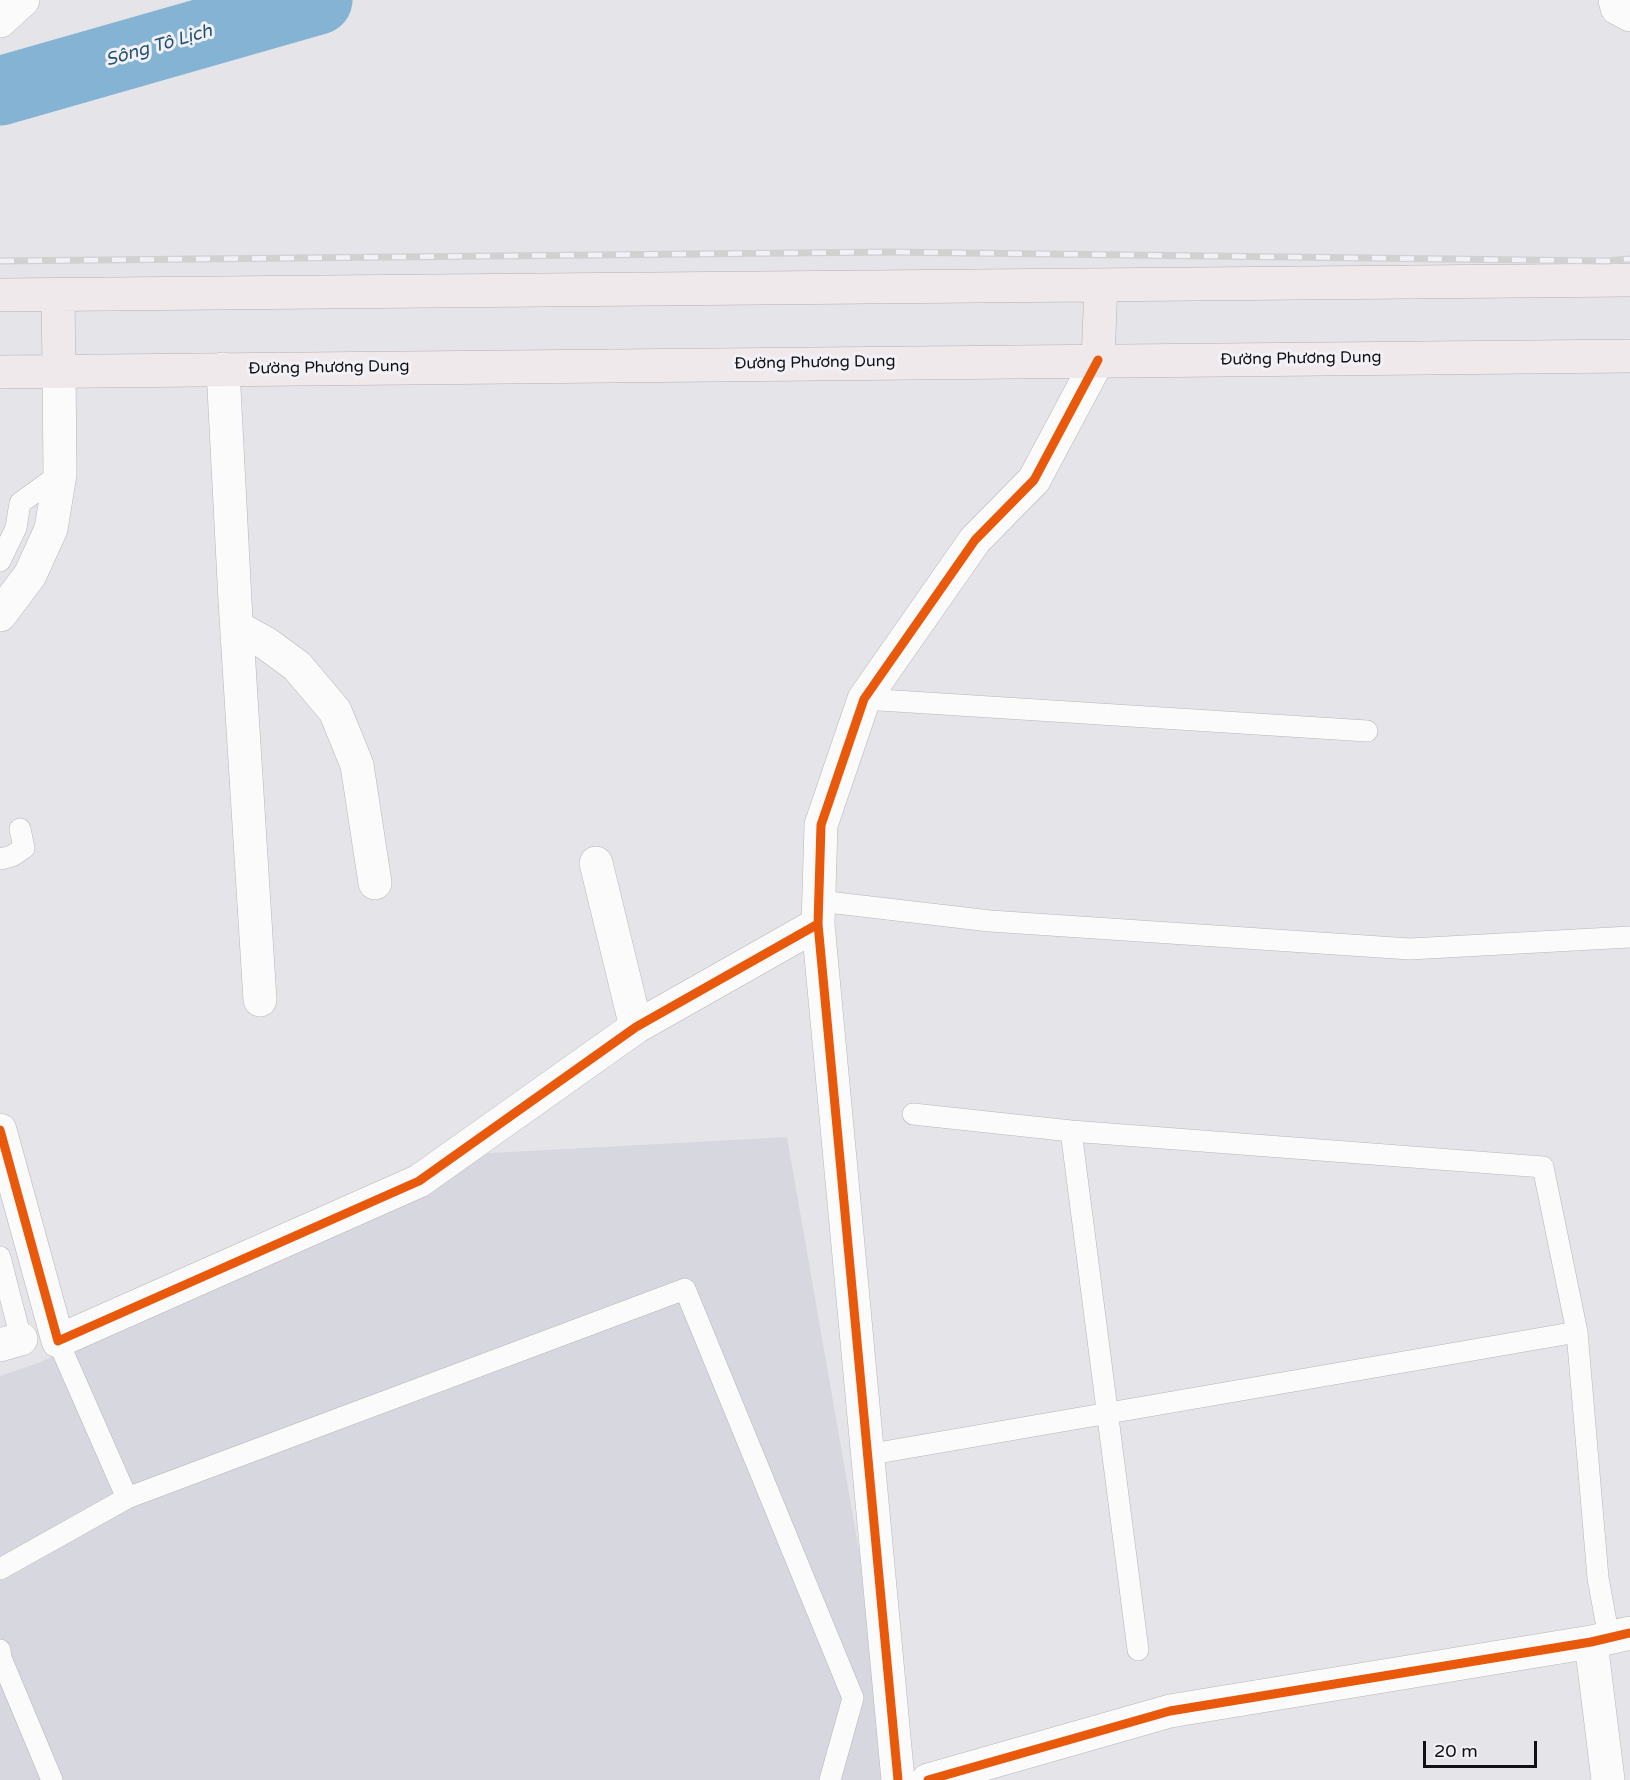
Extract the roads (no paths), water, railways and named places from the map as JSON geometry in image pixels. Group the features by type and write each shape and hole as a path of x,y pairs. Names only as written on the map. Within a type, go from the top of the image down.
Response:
{"highway":[{"path":"0,295 1630,280"},
{"path":"1098,360 1101,285"},
{"path":"58,295 59,371"},
{"name":"Đường Phương Dung","path":"0,372 1630,356"}],"street":[{"path":"0,21 23,0"},
{"path":"1615,0 1617,8 1630,15"},
{"path":"898,1780 866,1455 818,912 821,825 864,699 975,540 1034,480 1098,360"},
{"path":"223,369 260,1000"},
{"path":"0,615 30,575 51,529 60,474 59,371"},
{"path":"237,627 267,644 297,666 334,711 357,765 375,883"},
{"path":"597,863 636,1027"},
{"path":"0,1130 58,1341 419,1181 636,1027 818,912"},
{"path":"928,1780 1170,1711 1610,1638 1608,1780"}],"lane":[{"path":"0,561 16,528 20,503 60,474"},
{"path":"864,699 1367,731"},
{"path":"0,859 12,856 24,848 20,829"},
{"path":"818,912 1410,949 1630,937"},
{"path":"913,1114 1071,1131 1543,1167 1576,1332 1598,1578 1610,1638"},
{"path":"1071,1131 1138,1650"},
{"path":"0,1257 11,1342"},
{"path":"0,1569 127,1498 686,1289 853,1698 830,1780"},
{"path":"866,1455 1576,1332"},
{"path":"58,1341 127,1498"},
{"path":"0,1650 1,1659 51,1780"}],"waterway":[{"name":"Sông Tô Lịch","path":"0,91 318,0"}],"railway":[{"path":"0,261 889,252 1607,261 1630,259"}]}
